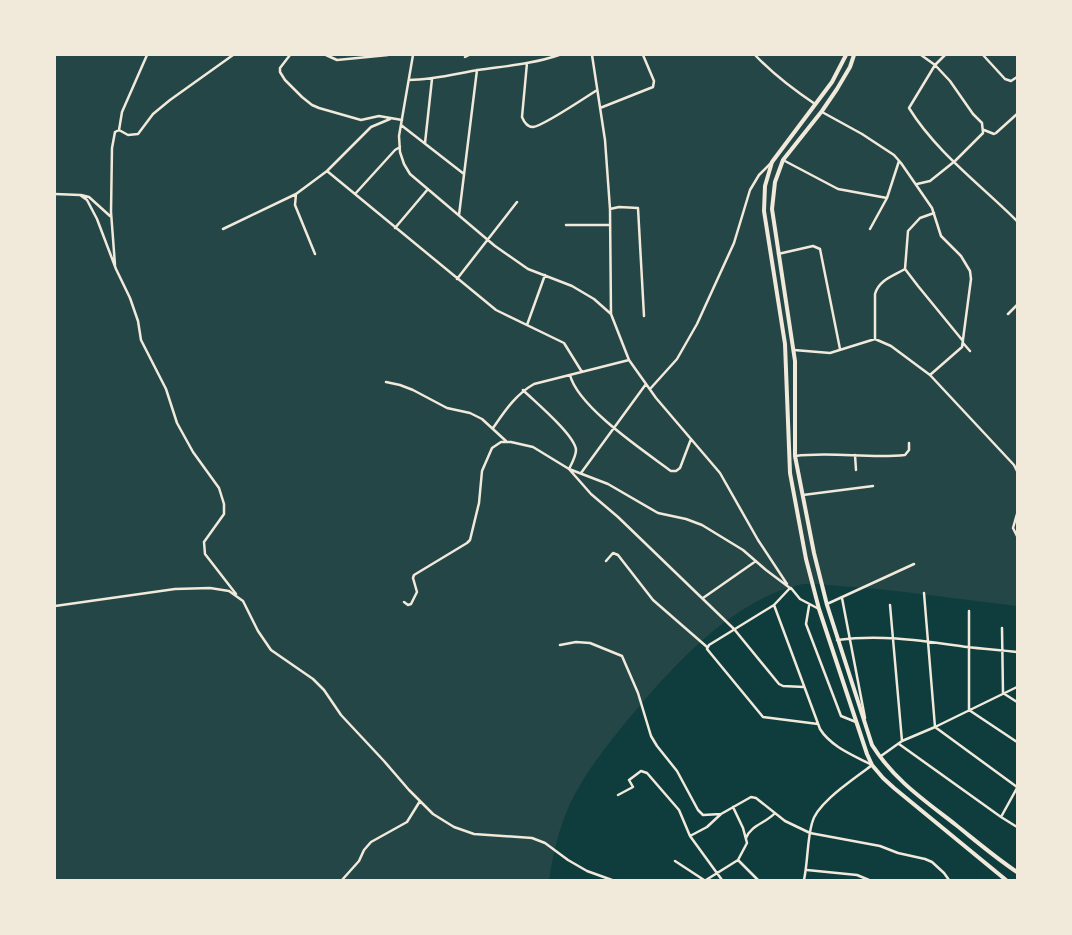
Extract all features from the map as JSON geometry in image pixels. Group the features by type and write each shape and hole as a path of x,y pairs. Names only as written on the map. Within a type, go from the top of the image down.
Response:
{"main road":[{"path":"846,55 832,82 772,162 765,186 764,212 785,344 790,473 806,559 818,609 872,765 894,788 1006,880"},
{"path":"854,55 850,67 822,111 783,160 773,194 774,226 794,350 795,456 802,495 827,605 872,745 890,771 917,795 1017,872"}],"street":[{"path":"116,269 112,217 112,148 114,133 119,130 122,112 148,55"},
{"path":"119,130 128,135 138,134 153,114 233,55"},
{"path":"290,55 280,68 280,72 289,84 312,105 361,120 379,116 402,120"},
{"path":"326,55 337,60 388,55"},
{"path":"413,55 399,136 404,164 410,174 488,240 528,269 572,286 594,299 611,314"},
{"path":"465,57 469,55"},
{"path":"409,80 432,79 527,63 559,55"},
{"path":"592,55 605,140 610,209 611,314 629,360 650,389 720,473 758,540 790,588 809,606 818,609"},
{"path":"600,108 653,87 654,81 643,55"},
{"path":"755,55 790,87 815,104"},
{"path":"917,184 930,181 955,161 982,136 984,130 982,123 950,81 921,55"},
{"path":"945,55 935,66 909,108 916,119 955,161 1017,221"},
{"path":"984,55 1005,79 1013,80 1017,77"},
{"path":"527,63 522,117 524,123 529,126 534,127 550,119 597,90"},
{"path":"459,215 477,70"},
{"path":"425,144 432,79"},
{"path":"822,111 894,155 917,184 934,213 942,236 961,256 970,271 972,279 962,347 930,375"},
{"path":"984,130 994,134 1017,114"},
{"path":"223,229 296,194 327,171 370,127 390,119"},
{"path":"401,125 464,174"},
{"path":"354,194 394,150 400,147"},
{"path":"783,160 838,189 887,198"},
{"path":"650,389 677,359 697,324 734,243 750,190 759,175 772,162"},
{"path":"870,228 887,198 899,162"},
{"path":"327,171 496,310 564,343 582,372"},
{"path":"395,228 428,189"},
{"path":"55,194 89,197 112,217"},
{"path":"296,194 295,205 315,254"},
{"path":"80,195 87,200 97,219 116,269 133,305 141,340 166,389 177,423 193,452 219,488 224,514 206,538 205,554 248,608 258,631 270,650 313,679 324,690 341,715 433,814 454,827 474,834 532,838 545,842 568,860 587,871 612,880"},
{"path":"458,279 518,202"},
{"path":"610,209 619,207 638,208 644,316"},
{"path":"934,213 920,218 908,231 905,268 970,351"},
{"path":"566,225 609,225"},
{"path":"778,254 813,246 820,249 840,350"},
{"path":"875,339 876,289 883,281 905,268"},
{"path":"527,325 546,275"},
{"path":"1008,314 1017,305"},
{"path":"794,350 830,353 875,339 891,346 930,375 1014,465 1017,471"},
{"path":"493,428 512,401 523,390 534,384 629,360"},
{"path":"570,375 576,391 614,428 672,471 680,468 691,438"},
{"path":"386,382 407,387 447,408 470,413 482,419 506,441"},
{"path":"581,474 646,384"},
{"path":"523,390 564,430 573,442 576,455 569,469"},
{"path":"404,602 410,604 418,592 413,578 414,575 468,542 479,503 482,472 492,448 496,444 506,441 533,447 569,469 608,484 658,513 686,519 702,525 743,550 790,588"},
{"path":"795,456 814,453 892,457 905,455 909,450 909,443"},
{"path":"855,455 856,470"},
{"path":"569,469 591,494 618,517 734,629 779,684 804,688"},
{"path":"802,495 873,486"},
{"path":"1017,514 1013,528 1017,536"},
{"path":"606,561 613,553 618,555 653,600 707,647 708,652 763,717 818,724"},
{"path":"703,598 756,561"},
{"path":"827,605 914,564"},
{"path":"55,606 175,589 210,588 229,591 237,595"},
{"path":"707,647 774,605 790,588"},
{"path":"924,592 934,728"},
{"path":"842,598 868,732"},
{"path":"774,605 823,734 846,752 872,765 823,804 816,812 810,833 804,880"},
{"path":"890,605 902,741"},
{"path":"809,606 806,624 841,716 856,722"},
{"path":"969,611 969,710"},
{"path":"1002,628 1003,693"},
{"path":"837,640 850,638 893,638 1017,652"},
{"path":"560,645 576,642 590,643 622,656 638,693 651,736 657,746 677,771 700,813 706,816 721,814"},
{"path":"880,757 902,741 934,728 1017,687"},
{"path":"1003,693 1017,702"},
{"path":"969,710 1017,742"},
{"path":"934,728 1017,788 1001,817"},
{"path":"899,744 1001,817 1017,826"},
{"path":"618,796 633,787 629,780 641,771 646,772 679,810 690,836 722,880"},
{"path":"690,836 707,827 721,814 751,797 756,798 785,821 810,833 880,846 898,853 926,858 944,873 949,880"},
{"path":"342,880 359,861 364,850 371,842 407,822 420,800"},
{"path":"675,861 705,880 738,860 747,843 743,828 733,807"},
{"path":"746,840 750,831 769,820 775,813"},
{"path":"738,860 758,880"},
{"path":"806,870 832,871 857,875 869,880"}],"shaded area":[{"path":"55,55 1017,55 1017,606 906,592 803,584 772,594 748,607 724,622 681,660 643,702 595,761 566,813 552,860 549,880 55,880"}]}
